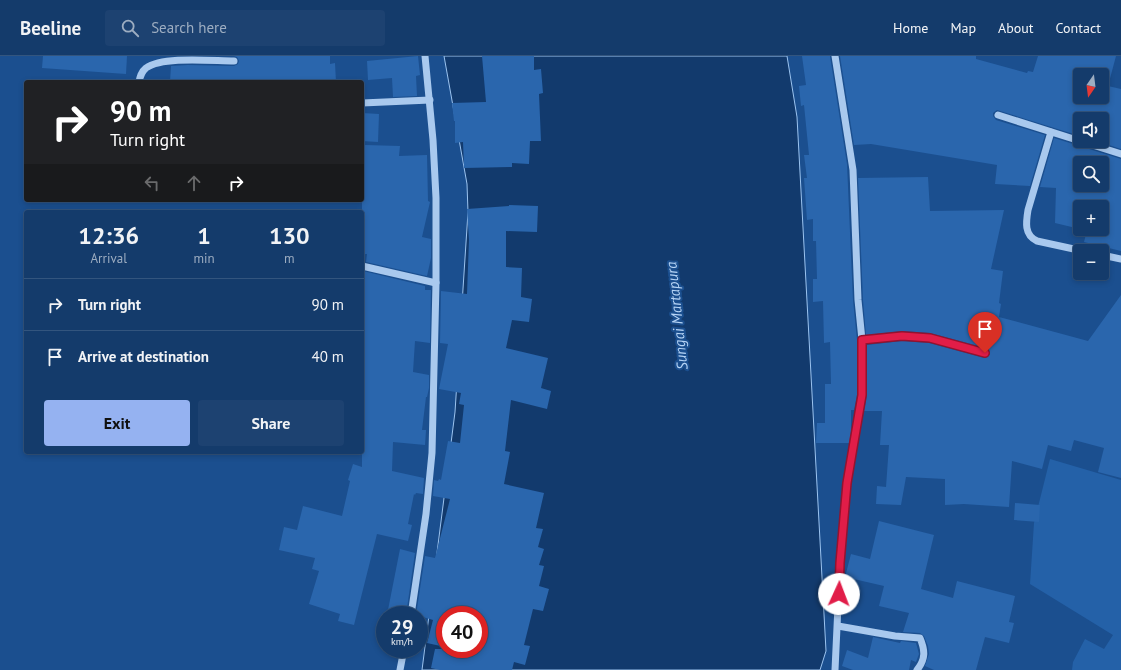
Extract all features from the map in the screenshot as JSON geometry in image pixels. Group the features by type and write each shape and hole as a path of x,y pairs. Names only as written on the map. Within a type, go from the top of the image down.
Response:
{"street":[{"path":"412,606 426,514 432,454 436,283 436,198 430,100 425,56"},
{"path":"835,56 853,170 858,300 862,340 862,395 847,483 840,563 836,670"},
{"path":"140,80 142,72 155,64 170,61 234,61"},
{"path":"364,103 430,100"},
{"path":"998,115 1073,139"},
{"path":"1051,132 1026,219 1027,229 1031,238 1037,241 1073,249"},
{"path":"1102,148 1121,154"},
{"path":"1109,257 1121,260"},
{"path":"364,266 436,283"},
{"path":"862,340 902,336 930,338 985,353"},
{"path":"838,626 895,636 920,638 925,650 921,666 917,670"},
{"path":"400,670 402,658"}],"shaded area":[{"path":"1050,459 1121,480 1121,670 1072,670 1073,662 1085,639 1104,649 1113,635 1030,584 1034,523"}],"water":[{"name":"Sungai Martapura","path":"444,56 787,56 797,117 826,651 820,670 422,670 424,658 428,658 428,623 455,412 468,212 467,184"}],"building":[{"path":"43,56 127,56 126,74 42,68"},
{"path":"234,56 330,56 330,64 335,63 336,80 170,80 171,66 234,66 238,64 239,61 237,57"},
{"path":"418,56 420,75 416,76 417,96 393,97 392,78 368,80 367,61"},
{"path":"482,56 534,56 534,70 541,69 543,93 539,94 541,141 530,141 529,164 512,163 512,167 464,168 463,142 455,143 455,121 452,103 486,102"},
{"path":"802,56 830,56 847,164 853,300 857,340 857,395 854,410 851,410 851,432 849,443 816,443 817,423 825,423 825,384 831,384 830,342 824,343 823,301 813,302 813,279 817,279 816,241 813,241 813,219 807,220 804,178 807,178 804,155 809,155 804,105 801,106 799,86 806,85"},
{"path":"840,56 976,56 976,59 1027,73 1028,71 1033,72 1038,56 1116,56 1109,82 1109,68 1073,68 1073,104 1109,104 1109,86 1121,89 1121,149 1109,145 1109,112 1073,112 1073,134 997,110 993,113 996,120 1045,135 1030,186 995,184 997,165 871,144 854,145"},
{"path":"364,113 379,114 378,142 364,141"},
{"path":"1054,138 1073,144 1073,148 1086,148 1121,159 1121,251 1109,248 1109,244 1092,244 1084,242 1086,236 1109,236 1109,200 1073,200 1073,227 1055,223 1056,188 1040,187"},
{"path":"365,145 400,146 399,156 427,155 428,201 430,202 422,237 431,239 431,258 427,276 366,262 367,254 364,254 365,212 362,210 362,202 364,202"},
{"path":"928,177 930,211 1004,210 991,269 1003,271 999,303 1001,304 999,317 1088,341 1121,295 1121,478 1098,472 1104,448 1074,440 1071,451 1048,445 1042,469 1012,461 1009,507 964,504 945,505 945,479 906,477 901,505 876,504 877,486 886,487 889,445 880,445 882,411 864,411 867,395 867,345 902,341 929,343 984,358 988,357 990,354 989,350 986,348 930,333 902,331 866,335 863,300 858,178"},
{"path":"509,206 538,206 537,232 506,231 506,267 522,268 521,297 532,299 529,322 512,320 506,348 548,358 541,388 551,391 547,409 511,400 505,451 510,452 504,484 544,493 536,528 543,529 538,547 544,549 539,565 544,566 539,586 549,589 543,611 533,609 524,645 530,646 525,665 514,662 512,670 440,670 431,668 435,649 436,658 488,658 488,606 436,606 436,645 428,643 433,620 428,619 428,606 417,606 425,556 435,558 450,499 433,496 434,480 441,480 448,441 460,443 464,405 459,404 461,393 439,389 448,344 440,343 441,291 467,294 469,240 467,209"},
{"path":"364,271 425,286 425,290 431,290 430,343 415,341 413,372 429,375 429,388 426,397 422,430 426,430 425,445 393,442 392,471 424,478 423,494 414,494 408,524 412,525 408,541 377,534 354,625 338,621 340,614 309,604 319,571 312,569 315,558 279,550 284,527 297,530 303,506 342,516 350,481 348,480 353,464 362,467 362,454 364,454"},
{"path":"1015,503 1040,505 1039,522 1014,520"},
{"path":"879,521 934,535 921,589 953,598 957,581 1015,596 1009,622 1014,623 1009,643 985,637 976,670 934,670 925,666 929,654 924,636 920,633 903,632 909,613 879,606 884,586 845,577 851,554 870,559"},
{"path":"400,549 415,553 407,606 389,606"},
{"path":"873,637 900,643 901,641 916,643 919,654 916,662 911,660 909,670 853,670 842,666 847,650 868,658"}],"route":[{"path":"839,594 840,563 847,483 862,395 862,340 916,336 944,341 985,353"}]}
